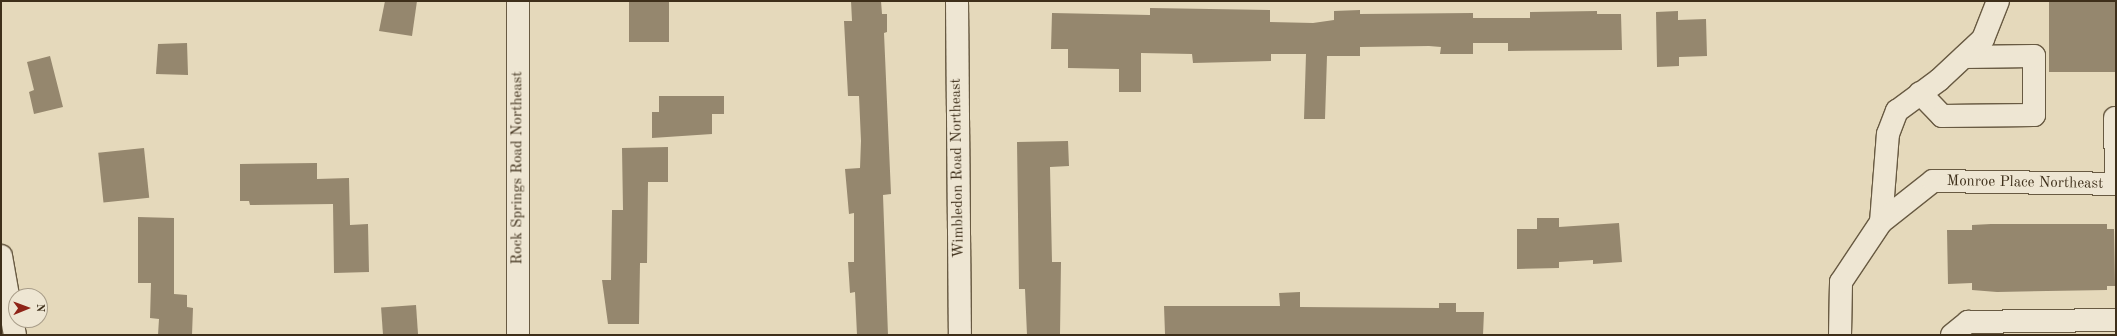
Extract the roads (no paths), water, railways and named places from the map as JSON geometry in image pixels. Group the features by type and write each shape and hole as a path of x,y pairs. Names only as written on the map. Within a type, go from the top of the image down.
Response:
{"street":[{"name":"Rock Springs Road Northeast","path":"518,1 518,335"},
{"name":"Wimbledon Road Northeast","path":"957,1 960,335"},
{"path":"1881,222 1888,134 1897,111 1964,57 1983,39 1998,1"},
{"path":"1920,93 1942,116 2034,116 2034,56 1964,57"},
{"path":"2115,118 2116,173"},
{"name":"Monroe Place Northeast","path":"1840,335 1841,282 1881,222 1934,182 2116,184"},
{"path":"1,256 15,335"},
{"path":"1952,335 1968,322 2116,320"}]}
